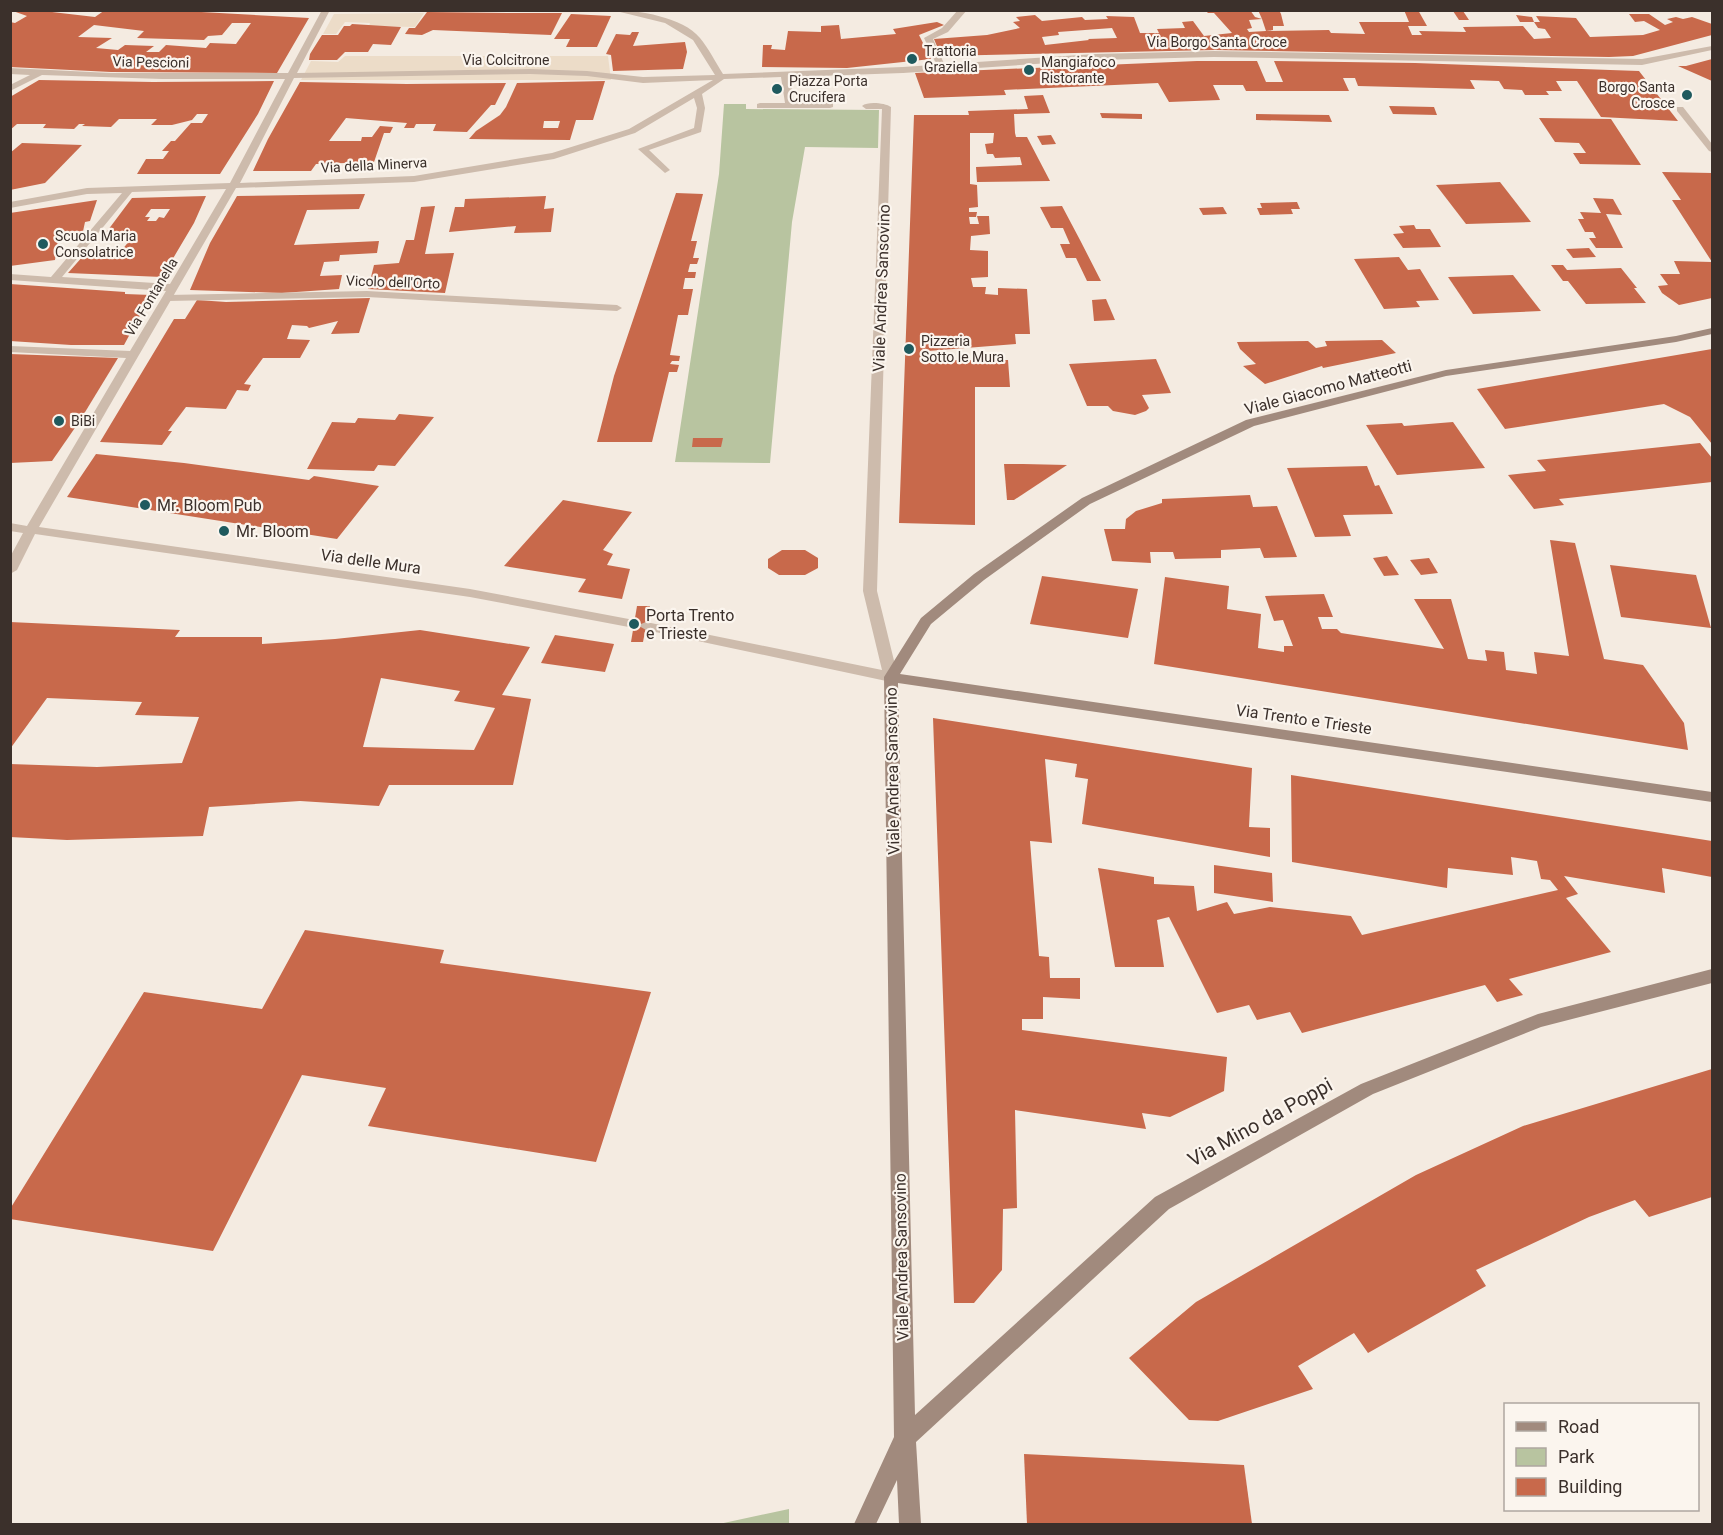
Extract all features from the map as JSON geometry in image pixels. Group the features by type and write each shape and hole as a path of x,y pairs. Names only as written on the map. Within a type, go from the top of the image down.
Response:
{"main road":[{"name":"Viale Giacomo Matteotti","path":"891,677 926,621 979,577 1086,501 1250,423 1446,374 1676,339 1713,331"},
{"name":"Via Trento e Trieste","path":"891,677 1713,797"},
{"name":"Viale Andrea Sansovino","path":"891,677 905,1438 910,1524"},
{"name":"Via Mino da Poppi","path":"905,1438 1162,1203 1367,1089 1538,1021 1713,976"},
{"path":"865,1524 905,1438"}],"street":[{"name":"Via Fontanella","path":"10,570 31,530 234,184 326,10"},
{"path":"616,10 668,21 696,38 722,78"},
{"path":"942,68 928,38 945,30 963,10"},
{"name":"Via Borgo Santa Croce","path":"722,78 942,68 1095,57 1214,54 1642,62 1713,48"},
{"name":"Via Pescioni","path":"10,71 290,76"},
{"path":"10,89 40,73"},
{"name":"Via Colcitrone","path":"290,76 522,73 610,75 643,80 722,78"},
{"path":"785,75 790,106"},
{"name":"Via della Minerva","path":"10,205 87,192 130,189 414,179 554,156 632,131 722,78"},
{"path":"665,170 643,149 698,130 701,108 697,92"},
{"path":"760,106 830,105"},
{"name":"Viale Andrea Sansovino","path":"866,106 887,107 870,591 891,677"},
{"path":"1680,109 1713,149"},
{"path":"54,280 130,189"},
{"name":"Vicolo dell'Orto","path":"10,277 172,293 368,294 617,308"},
{"path":"10,348 134,355"},
{"name":"Via delle Mura","path":"10,526 470,593 640,625 891,677"}],"green space":[{"path":"724,104 746,104 746,109 879,110 878,148 805,147 792,222 770,463 675,462 719,174"},
{"path":"789,1509 789,1524 719,1524"}],"shaded area":[{"path":"424,13 415,27 369,26 370,23 345,22 336,34 323,34 334,14"},
{"path":"345,56 608,56 611,80 301,80 311,61 338,62"}],"building":[{"path":"10,10 35,10 95,17 105,10 165,10 309,18 277,73 111,72 10,67 10,22 15,23 27,16","holes":["232,23 251,23 236,44 210,43 206,48 166,45 159,52 146,52 154,46 125,45 118,50 96,48 112,38 78,37 94,25 144,31 137,38 204,40 208,36 222,35"]},
{"path":"1205,10 1250,10 1255,17 1262,19 1249,20 1252,28 1247,29 1249,32 1329,30 1331,33 1365,34 1359,22 1409,22 1404,10 1418,10 1427,26 1408,26 1412,35 1422,35 1419,31 1466,32 1463,27 1523,26 1534,39 1551,38 1545,29 1538,28 1534,22 1540,22 1536,16 1576,18 1590,37 1643,35 1660,30 1644,21 1635,22 1629,14 1649,14 1665,25 1673,22 1667,19 1692,17 1712,24 1712,35 1633,56 1609,57 1215,50 941,56 934,39 987,35 1020,28 1013,22 1020,21 1016,17 1035,15 1042,21 1082,17 1085,20 1108,19 1106,16 1134,17 1140,33 1159,33 1157,29 1185,28 1182,22 1193,21 1204,36 1232,33 1214,13 1208,13","holes":["1112,28 1117,38 1088,39 1045,45 1042,37 1059,35 1058,32"]},
{"path":"1258,10 1279,10 1284,26 1273,26 1273,30 1266,31"},
{"path":"1453,11 1463,11 1469,20 1459,20"},
{"path":"427,12 562,13 551,35 433,30 422,35 405,34 409,28 415,28"},
{"path":"571,14 611,16 597,47 566,47 570,39 554,39"},
{"path":"1516,15 1532,17 1534,22 1520,22"},
{"path":"937,22 944,25 919,35 931,59 847,68 762,67 763,45 772,45 771,49 785,50 788,31 821,32 821,26 839,25 841,39 896,34 893,29"},
{"path":"352,24 401,27 391,45 373,44 368,52 345,52 337,60 309,60 310,54 322,35 338,35 344,26"},
{"path":"632,32 639,32 633,46 685,42 687,52 683,69 613,71 611,55 606,54 616,34 630,35"},
{"path":"1712,59 1712,81 1678,66 1686,66"},
{"path":"1197,61 1257,61 1266,82 1283,82 1274,61 1415,63 1639,71 1678,121 1601,117 1577,81 1556,81 1562,91 1546,91 1549,95 1525,95 1522,90 1504,89 1499,81 1470,80 1475,89 1358,86 1355,78 1343,78 1349,91 1246,91 1243,85 1213,85 1220,100 1169,102 1158,83 1004,90 1006,95 924,98 915,73"},
{"path":"39,80 274,81 258,114 220,174 137,174 146,159 163,159 169,151 162,151 171,141 175,141 191,123 202,123 208,114 197,114 192,120 172,125 151,125 157,119 119,119 111,127 79,124 74,129 43,128 46,124 17,124 10,130 10,97"},
{"path":"605,81 593,120 576,120 570,140 469,139 476,131 500,115 517,83","holes":["544,121 560,121 558,128 543,128"]},
{"path":"300,82 506,83 495,105 491,105 467,132 433,131 436,124 416,124 414,128 404,128 407,123 346,118 329,141 361,141 362,137 372,137 380,126 393,127 390,133 384,133 374,162 316,164 311,171 253,171"},
{"path":"1043,95 1050,113 1014,114 1015,133 1016,137 1027,137 1050,181 977,182 976,167 1022,165 1020,157 995,158 993,154 987,154 985,144 993,143 994,133 970,133 970,184 977,185 978,207 969,208 969,212 977,212 976,217 969,217 970,224 979,224 977,216 989,216 990,234 971,236 970,250 988,251 988,277 971,278 973,287 986,287 985,294 998,295 998,288 1027,289 1030,334 1015,334 1016,344 928,351 928,360 1008,360 1010,387 975,387 975,525 899,523 914,115 969,115 968,111 1028,109 1024,96"},
{"path":"1389,106 1434,107 1437,115 1393,114"},
{"path":"1100,113 1142,114 1142,119 1102,118"},
{"path":"1256,114 1329,115 1332,122 1256,120"},
{"path":"1539,118 1611,119 1641,165 1580,164 1573,153 1586,153 1579,143 1555,142"},
{"path":"1051,135 1056,144 1042,145 1037,136"},
{"path":"22,143 82,145 45,183 10,190 10,153"},
{"path":"1662,172 1712,173 1712,262 1672,200 1681,200"},
{"path":"1500,182 1531,222 1466,224 1436,185"},
{"path":"676,193 703,194 691,241 697,241 693,258 699,258 697,264 690,264 688,272 696,272 695,278 685,278 683,289 693,289 688,315 678,315 670,355 680,356 679,361 672,361 670,364 679,365 677,372 669,372 652,442 597,442 614,376"},
{"path":"365,194 359,209 307,210 294,245 379,241 377,253 340,255 339,261 324,262 320,276 342,275 339,289 282,293 190,290 210,243 237,196"},
{"path":"206,196 194,223 162,277 68,273 84,255 117,256 130,240 117,239 120,234 105,234 132,198","holes":["151,209 170,209 164,218 159,217 156,221 147,221 150,217 145,217"]},
{"path":"546,196 544,209 554,208 551,232 514,233 516,226 449,232 455,207 464,207 465,199"},
{"path":"1593,198 1613,199 1622,215 1606,214 1623,248 1596,248 1589,238 1596,238 1593,232 1585,232 1578,219 1584,219 1580,212 1601,213"},
{"name":"Scuola Maria Consolatrice","path":"97,200 90,221 85,222 82,236 58,240 55,260 10,266 10,213"},
{"path":"1297,202 1300,209 1291,209 1293,214 1260,215 1257,208 1262,208 1260,203"},
{"path":"435,206 425,254 454,253 445,293 368,289 374,265 399,263 406,240 414,240 421,207"},
{"path":"1062,206 1101,281 1087,281 1076,258 1066,258 1060,244 1070,244 1063,228 1051,228 1040,207"},
{"path":"1223,207 1227,214 1203,215 1199,208"},
{"path":"1414,225 1416,229 1430,229 1441,247 1403,248 1393,234 1404,233 1399,226"},
{"path":"1589,248 1596,257 1573,258 1566,249"},
{"path":"1399,257 1408,270 1420,269 1439,300 1416,301 1420,307 1384,309 1354,259"},
{"path":"1674,261 1712,262 1712,298 1679,305 1662,293 1658,286 1668,285 1660,274 1680,274"},
{"path":"1551,265 1563,265 1567,270 1621,268 1646,303 1586,304 1568,281 1563,281"},
{"path":"1513,275 1541,311 1473,314 1448,277"},
{"path":"10,284 151,295 124,345 71,345 10,341"},
{"path":"370,298 359,333 331,334 338,321 309,328 292,325 287,339 310,340 300,358 263,358 244,384 251,385 248,391 237,390 226,409 186,407 168,431 172,431 162,445 100,442 174,319 185,319 197,300 226,302"},
{"path":"1106,299 1115,320 1094,321 1092,300"},
{"path":"1382,340 1396,353 1323,368 1322,366 1265,384 1243,366 1256,364 1240,349 1237,342 1308,341 1316,348 1327,346 1325,341"},
{"path":"1712,349 1712,444 1690,417 1664,404 1505,429 1477,389"},
{"path":"10,354 118,358 52,461 10,463"},
{"path":"1156,359 1171,393 1142,395 1149,408 1135,415 1113,411 1108,406 1087,406 1069,364"},
{"path":"399,414 434,417 395,466 378,465 374,471 307,469 332,422 355,423 358,418 395,420"},
{"path":"1453,422 1485,468 1397,475 1366,425 1402,423 1404,426"},
{"path":"693,438 723,438 721,447 692,447"},
{"path":"1700,443 1712,458 1712,482 1559,499 1564,505 1534,509 1508,475 1546,471 1537,460"},
{"path":"96,454 309,480 314,476 379,486 337,539 67,497"},
{"path":"1004,464 1067,465 1014,500 1007,500"},
{"path":"1367,466 1375,486 1379,485 1393,514 1343,515 1351,536 1315,537 1287,468"},
{"path":"1250,495 1253,507 1277,506 1297,557 1264,558 1260,548 1221,550 1221,558 1175,559 1173,552 1150,552 1151,563 1112,561 1104,529 1125,529 1126,519 1136,511 1162,503 1162,499"},
{"path":"563,500 632,512 603,550 613,554 607,565 630,569 622,599 578,592 586,579 504,566"},
{"path":"1550,540 1575,543 1604,659 1643,665 1684,723 1688,750 1154,664 1165,577 1229,586 1227,609 1261,614 1258,648 1284,652 1284,646 1293,646 1283,620 1274,621 1265,596 1324,594 1333,617 1318,617 1322,629 1337,629 1341,633 1444,649 1414,599 1451,599 1468,659 1487,661 1485,650 1504,652 1506,670 1537,674 1534,652 1569,656"},
{"path":"782,550 805,550 818,558 818,568 805,575 779,575 768,568 768,559"},
{"path":"1387,556 1399,575 1384,576 1373,558"},
{"path":"1429,558 1438,573 1421,575 1410,560"},
{"path":"1610,565 1696,575 1711,628 1621,617"},
{"path":"1042,576 1138,589 1128,638 1030,624"},
{"path":"637,606 650,606 643,642 631,642"},
{"path":"10,622 180,630 175,637 262,637 262,644 420,630 530,647 502,695 531,699 513,785 389,785 379,806 300,801 209,807 203,836 67,840 10,837 10,764 97,767 182,763 199,717 135,715 142,702 47,698 10,749","holes":["381,678 460,691 454,701 495,708 474,750 363,747"]},
{"path":"555,635 614,644 605,672 541,663"},
{"path":"933,718 1252,768 1249,827 1270,828 1270,857 1082,824 1088,779 1075,777 1077,764 1045,759 1052,843 1030,841 1039,956 1049,957 1050,978 1080,978 1080,999 1043,997 1043,1019 1022,1019 1022,1030 1227,1057 1224,1091 1170,1117 1142,1113 1146,1129 1015,1110 1017,1208 1003,1209 1002,1270 974,1303 954,1303"},
{"path":"1291,775 1712,841 1712,877 1662,868 1665,893 1564,876 1578,894 1566,898 1611,952 1509,979 1523,995 1497,1002 1485,985 1302,1033 1290,1012 1257,1020 1249,1005 1217,1013 1169,917 1157,920 1164,967 1115,967 1098,868 1154,877 1154,884 1194,886 1197,911 1227,902 1234,914 1270,907 1351,916 1362,935 1558,890 1550,880 1541,879 1537,861 1511,857 1513,875 1448,868 1447,888 1292,862"},
{"path":"1214,865 1272,873 1273,902 1214,893"},
{"path":"305,930 444,950 440,963 651,992 596,1162 368,1126 386,1088 302,1075 213,1251 10,1219 10,1209 144,992 262,1009"},
{"path":"1712,1069 1712,1197 1649,1217 1635,1200 1589,1217 1476,1270 1486,1286 1368,1353 1354,1333 1298,1366 1313,1389 1218,1421 1189,1420 1129,1358 1196,1302 1416,1175 1523,1126"},
{"path":"1024,1454 1244,1465 1252,1524 1027,1524"}],"place":[{"name":"Trattoria Graziella","path":"912,59"},
{"name":"Mangiafoco Ristorante","path":"1029,70"},
{"name":"Piazza Porta Crucifera","path":"777,89"},
{"name":"Borgo Santa Crosce","path":"1687,95"},
{"name":"Scuola Maria Consolatrice","path":"43,244"},
{"name":"Pizzeria Sotto le Mura","path":"909,349"},
{"name":"BiBi","path":"59,421"},
{"name":"Mr. Bloom Pub","path":"145,505"},
{"name":"Mr. Bloom","path":"224,531"},
{"name":"Porta Trento e Trieste","path":"634,624"}]}
